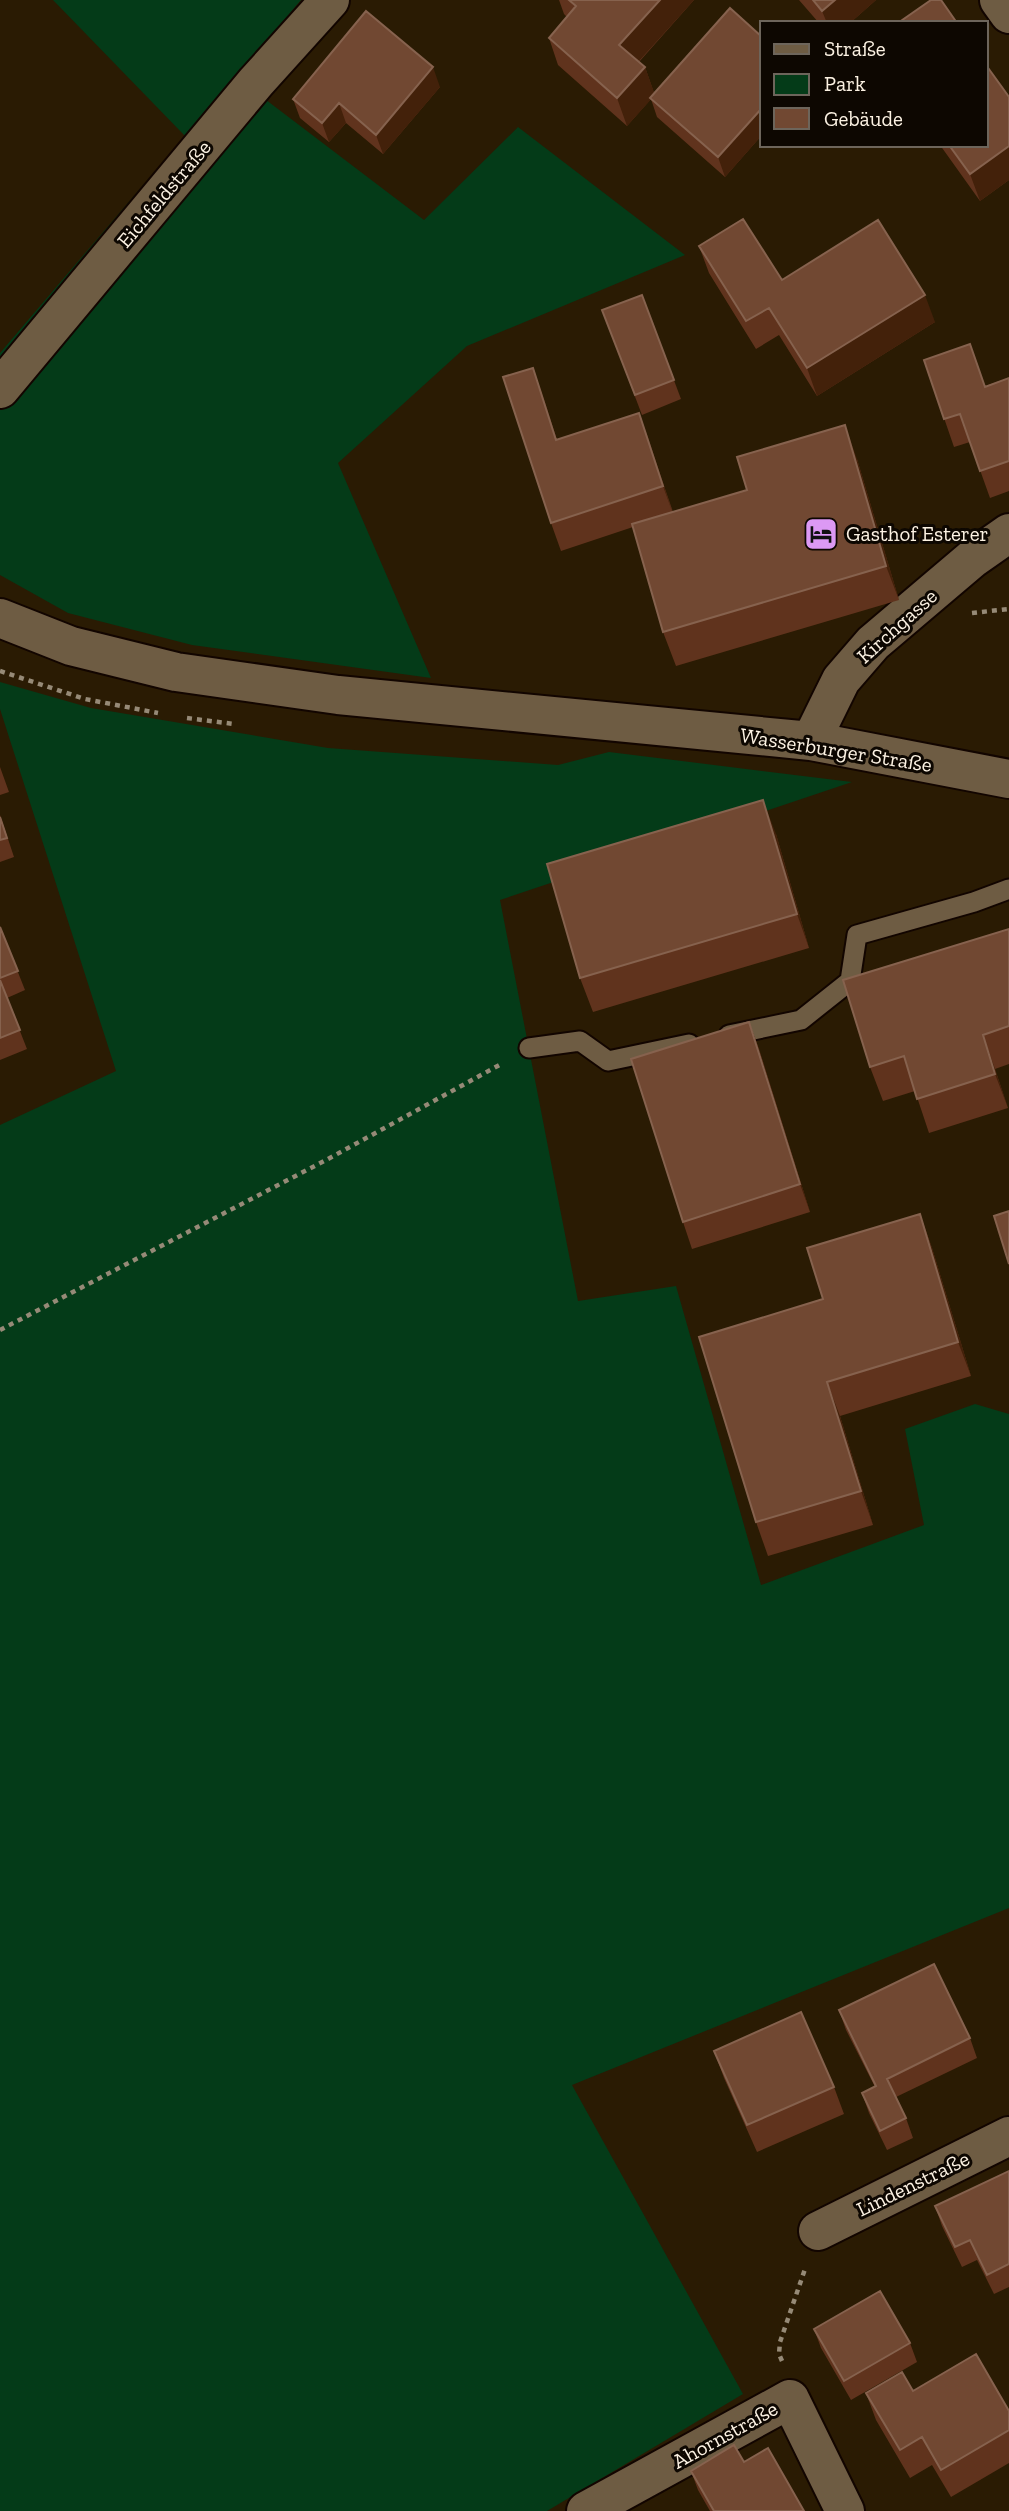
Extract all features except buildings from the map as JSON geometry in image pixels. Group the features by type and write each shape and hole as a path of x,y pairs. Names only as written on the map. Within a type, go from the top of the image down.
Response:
{"street":[{"name":"Eichfeldstraße","path":"0,389 256,82 330,0"},
{"path":"999,0 1009,14"},
{"name":"Kirchgasse","path":"811,741 841,680 873,643 972,559 1009,533"},
{"name":"Wasserburger Straße","path":"0,618 71,646 176,672 338,695 811,741 1009,779"},
{"name":"Lindenstraße","path":"818,2231 1009,2136"},
{"name":"Ahornstraße","path":"586,2511 790,2399 845,2511"}],"lane":[{"path":"529,1048 579,1041 608,1061 801,1020 850,981 857,935 974,902 1009,889"}],"path":[{"path":"0,1330 328,1159 529,1048"},
{"path":"790,2399 788,2374 779,2354 780,2342 818,2231"}],"green space":[{"path":"53,0 301,0 236,77 424,220 518,127 685,255 467,346 338,463 431,678 192,645 68,613 0,575 0,353 185,136"},
{"path":"0,682 91,708 328,748 558,765 609,752 852,782 500,900 578,1301 676,1286 761,1585 924,1525 905,1429 975,1404 1009,1414 1009,1908 572,2085 743,2394 547,2511 0,2511 0,1125 116,1071 0,709"}],"place":[{"name":"Gasthof Esterer","path":"821,534"}]}
